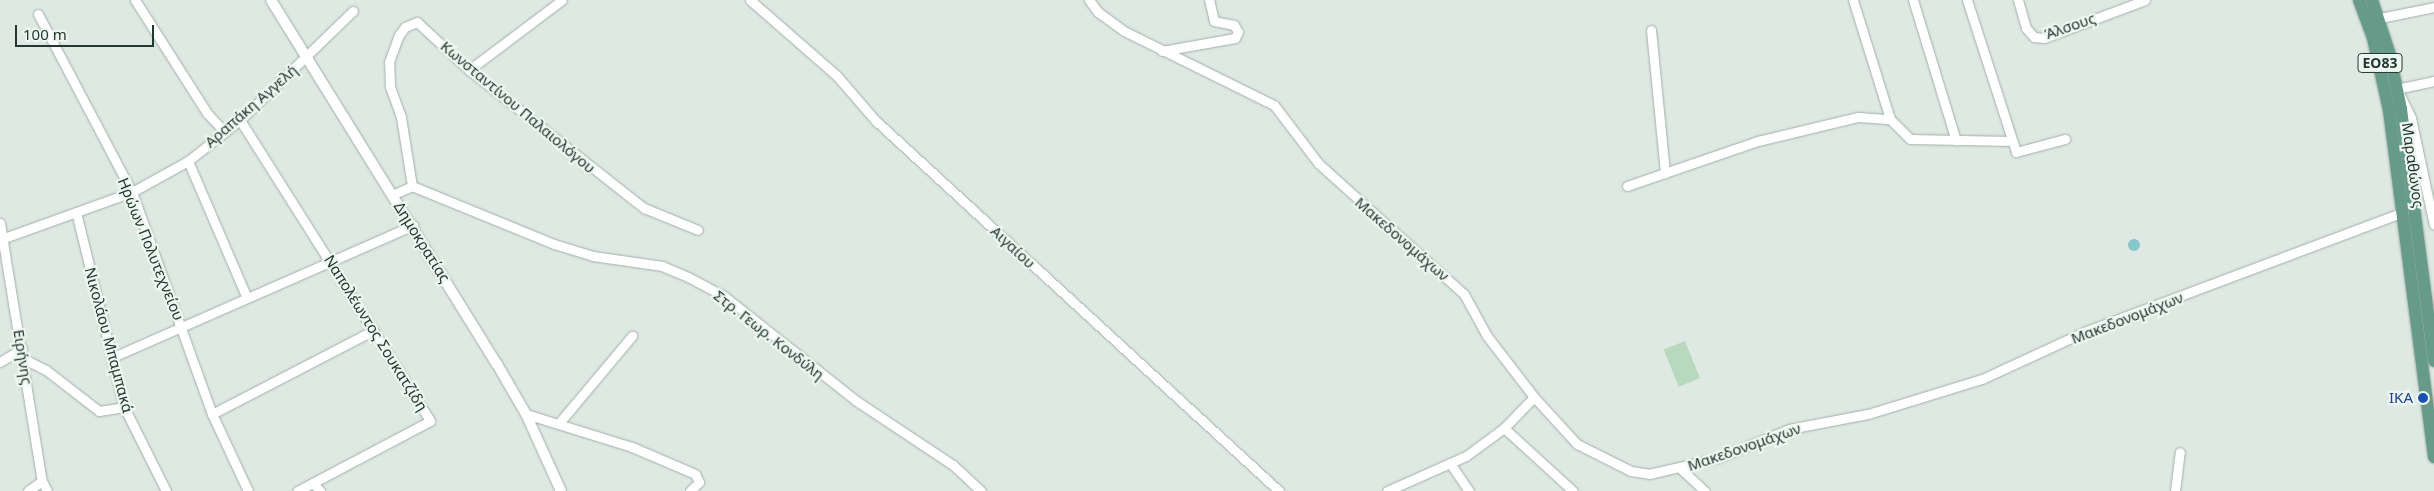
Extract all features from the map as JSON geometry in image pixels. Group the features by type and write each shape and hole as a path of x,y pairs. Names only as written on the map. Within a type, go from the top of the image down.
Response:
{"main road":[{"name":"Μαραθώνος","path":"2359,0 2382,72 2434,457"},
{"name":"Μαραθώνος","path":"2372,0 2380,18 2397,89 2434,361"}],"street":[{"name":"Δημοκρατίας","path":"271,0 392,195 413,225 526,414 560,489"},
{"path":"469,70 562,0"},
{"name":"Αιγαίου","path":"750,0 837,76 875,120 1279,491"},
{"name":"Μακεδονομάχων","path":"1089,0 1112,24 1162,52 1232,82 1282,112 1319,164 1464,294 1486,336 1534,397 1577,444 1631,471 1649,474 1681,469 1718,458 1789,429 1868,414 1982,379 2084,332 2402,212"},
{"path":"1162,52 1235,38 1238,32 1234,25 1214,21 1210,0"},
{"path":"1853,0 1890,119 1910,139 2012,141"},
{"path":"1913,0 1956,141"},
{"path":"1967,0 2016,152 2065,139"},
{"name":"Άλσους","path":"2018,0 2026,28 2034,37 2044,38 2128,3 2144,0"},
{"path":"139,1 207,113 225,132"},
{"path":"2380,18 2434,7"},
{"name":"Αραπάκη Αγγελή","path":"4,238 132,192 188,160 240,120 353,11"},
{"name":"Ηρώων Πολυτεχνείου","path":"38,14 132,192 212,414 248,491"},
{"name":"Κωνσταντίνου Παλαιολόγου","path":"412,186 401,117 389,77 390,55 399,35 410,24 422,24 469,70 644,208 698,230"},
{"path":"1650,30 1665,173"},
{"path":"2434,81 2397,89 2411,118 2434,225"},
{"path":"1627,186 1758,141 1820,124 1858,117 1890,119"},
{"name":"Ναπολέωντος Σουκατζίδη","path":"240,120 331,261 430,421 297,491"},
{"path":"188,160 246,298"},
{"path":"392,195 412,186"},
{"name":"Στρ. Γεωρ. Κονδύλη","path":"412,186 554,244 593,256 662,266 724,296 854,400 953,465 981,491"},
{"name":"Νικολάου Μπαμπακά","path":"76,212 114,357 124,407 166,491"},
{"name":"Ειρήνης","path":"0,223 24,359 42,481 47,491"},
{"path":"114,357 413,225"},
{"path":"212,414 374,330"},
{"path":"559,423 632,336"},
{"path":"0,362 22,348"},
{"path":"24,359 46,370 99,411 124,407"},
{"path":"1387,491 1466,456 1504,428 1534,397"},
{"path":"526,414 559,423 695,474 699,482 690,491"},
{"path":"1504,428 1573,491"},
{"path":"2175,491 2180,452"},
{"path":"1450,463 1469,491"},
{"path":"1681,469 1705,491"},
{"path":"28,491 42,481"},
{"path":"313,484 320,491"},
{"path":"560,489 570,491"}],"green space":[{"path":"1685,341 1700,378 1679,387 1664,350"}],"water":[{"path":"2132,239 2136,239 2140,245 2136,251 2132,251 2128,247 2128,243"}],"place":[{"name":"ΙΚΑ","path":"2423,398"}]}
